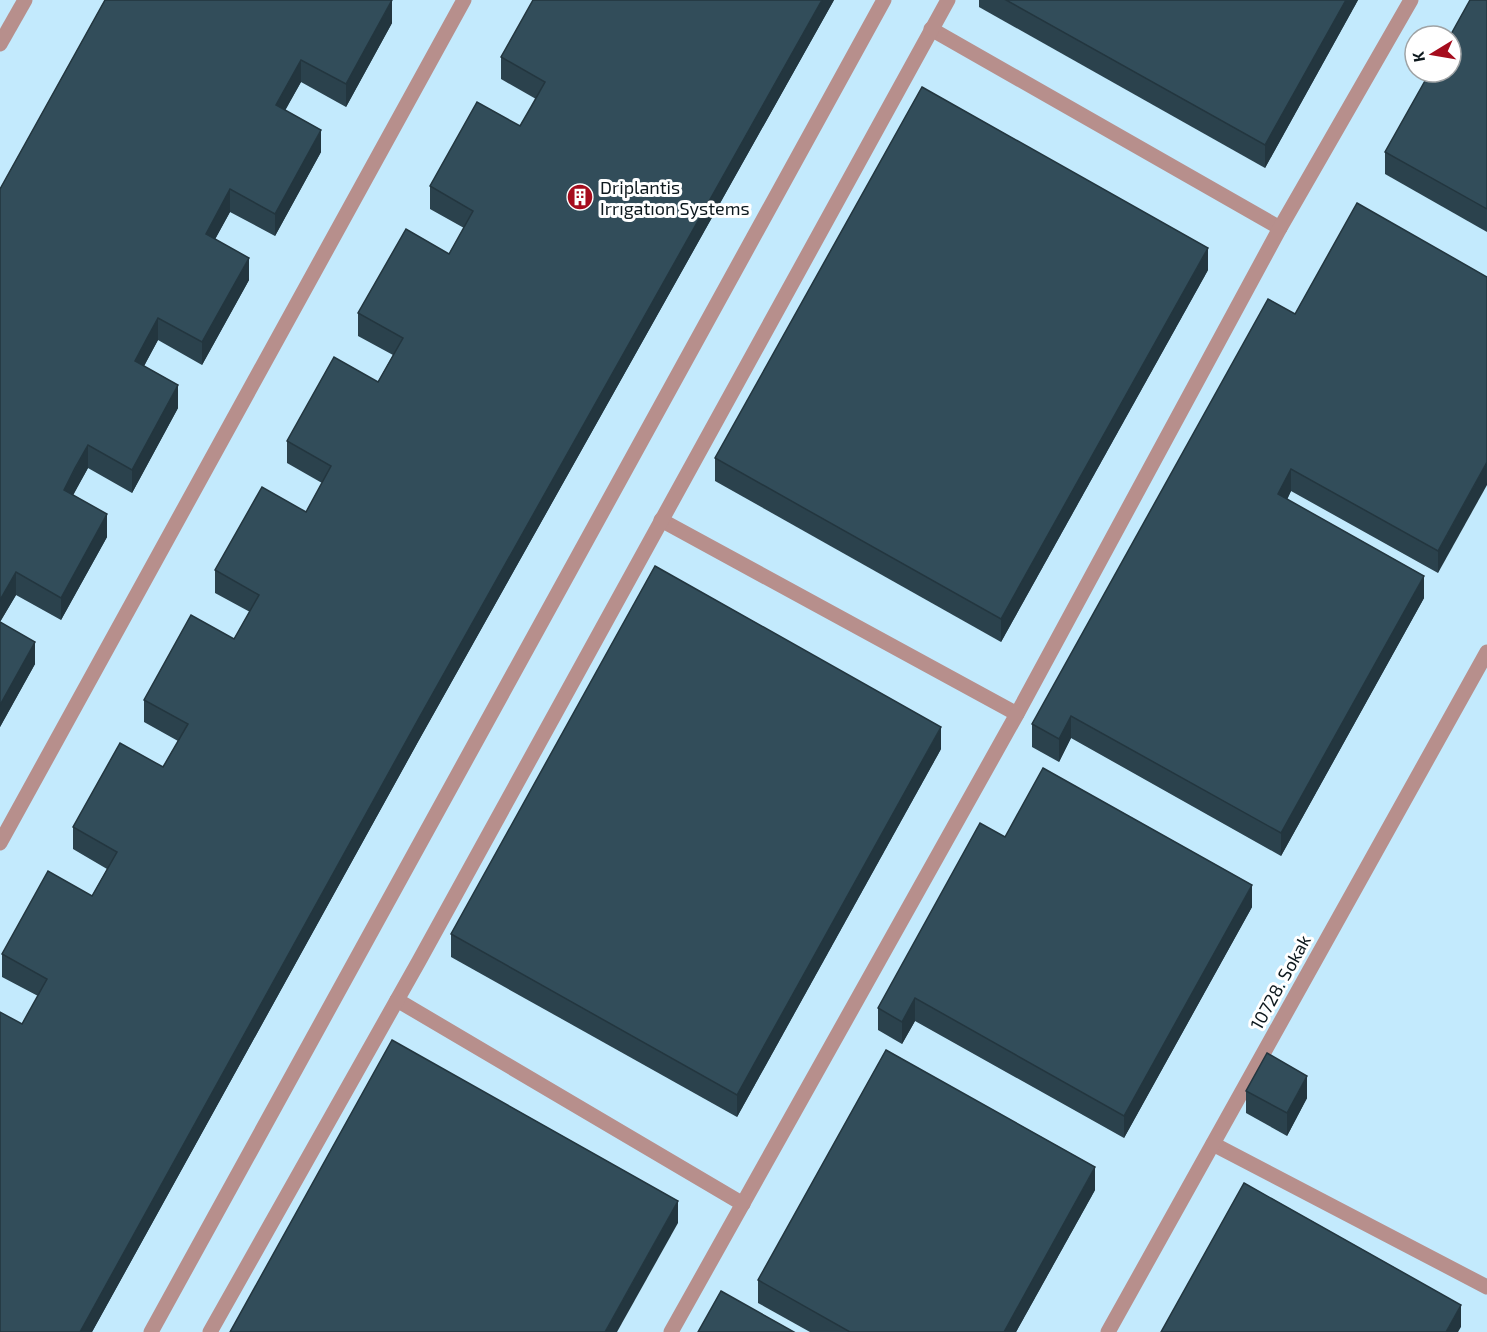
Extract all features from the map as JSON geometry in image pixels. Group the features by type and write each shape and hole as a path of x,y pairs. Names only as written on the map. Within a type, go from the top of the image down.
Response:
{"lane":[{"path":"0,44 25,0"},
{"path":"0,843 464,0"},
{"path":"151,1332 884,0"},
{"path":"210,1332 397,1000 948,0"},
{"path":"671,1332 1017,714 1280,228 1411,0"},
{"path":"931,30 1280,228"},
{"path":"662,520 1017,714"},
{"name":"10728. Sokak","path":"1108,1332 1487,652"},
{"path":"397,1000 743,1204"},
{"path":"1213,1144 1487,1287"}],"shaded area":[{"path":"0,0 1487,0 1487,1332 0,1332"}],"building":[{"path":"105,0 392,0 346,84 301,60 276,105 321,130 275,214 230,189 206,234 249,258 202,342 158,318 135,361 178,385 132,470 88,445 75,468 64,490 107,514 61,598 16,572 0,600 0,189"},
{"path":"533,0 822,0 419,718 80,1332 0,1332 0,1012 22,1024 47,979 2,954 48,871 92,896 117,852 73,827 120,743 163,767 188,724 144,700 191,615 234,639 259,595 215,570 262,487 306,512 331,466 287,441 334,357 378,382 403,338 358,313 406,229 449,254 473,211 430,186 477,102 520,126 545,82 501,57"},
{"path":"1006,0 1346,0 1265,145"},
{"path":"1470,0 1487,0 1487,209 1385,152 1423,84 1463,84 1463,24 1457,24"},
{"path":"922,87 1208,248 1001,619 715,458"},
{"path":"1357,203 1487,277 1487,462 1438,551 1291,469 1278,494 1424,576 1281,833 1071,716 1059,739 1032,724 1268,299 1295,314"},
{"path":"655,566 941,727 737,1095 451,934"},
{"path":"0,622 35,642 0,705"},
{"path":"1043,768 1252,885 1124,1116 915,998 902,1022 878,1008 980,823 1005,837"},
{"path":"392,1040 678,1201 605,1332 230,1332"},
{"path":"886,1050 1095,1167 1004,1332 850,1332 758,1280"},
{"path":"1267,1053 1307,1076 1287,1113 1246,1091"},
{"path":"1244,1183 1461,1305 1446,1332 1161,1332"},
{"path":"721,1291 794,1332 698,1332"}],"place":[{"name":"Driplantis Irrıgatıon Systems","path":"580,197"}]}
